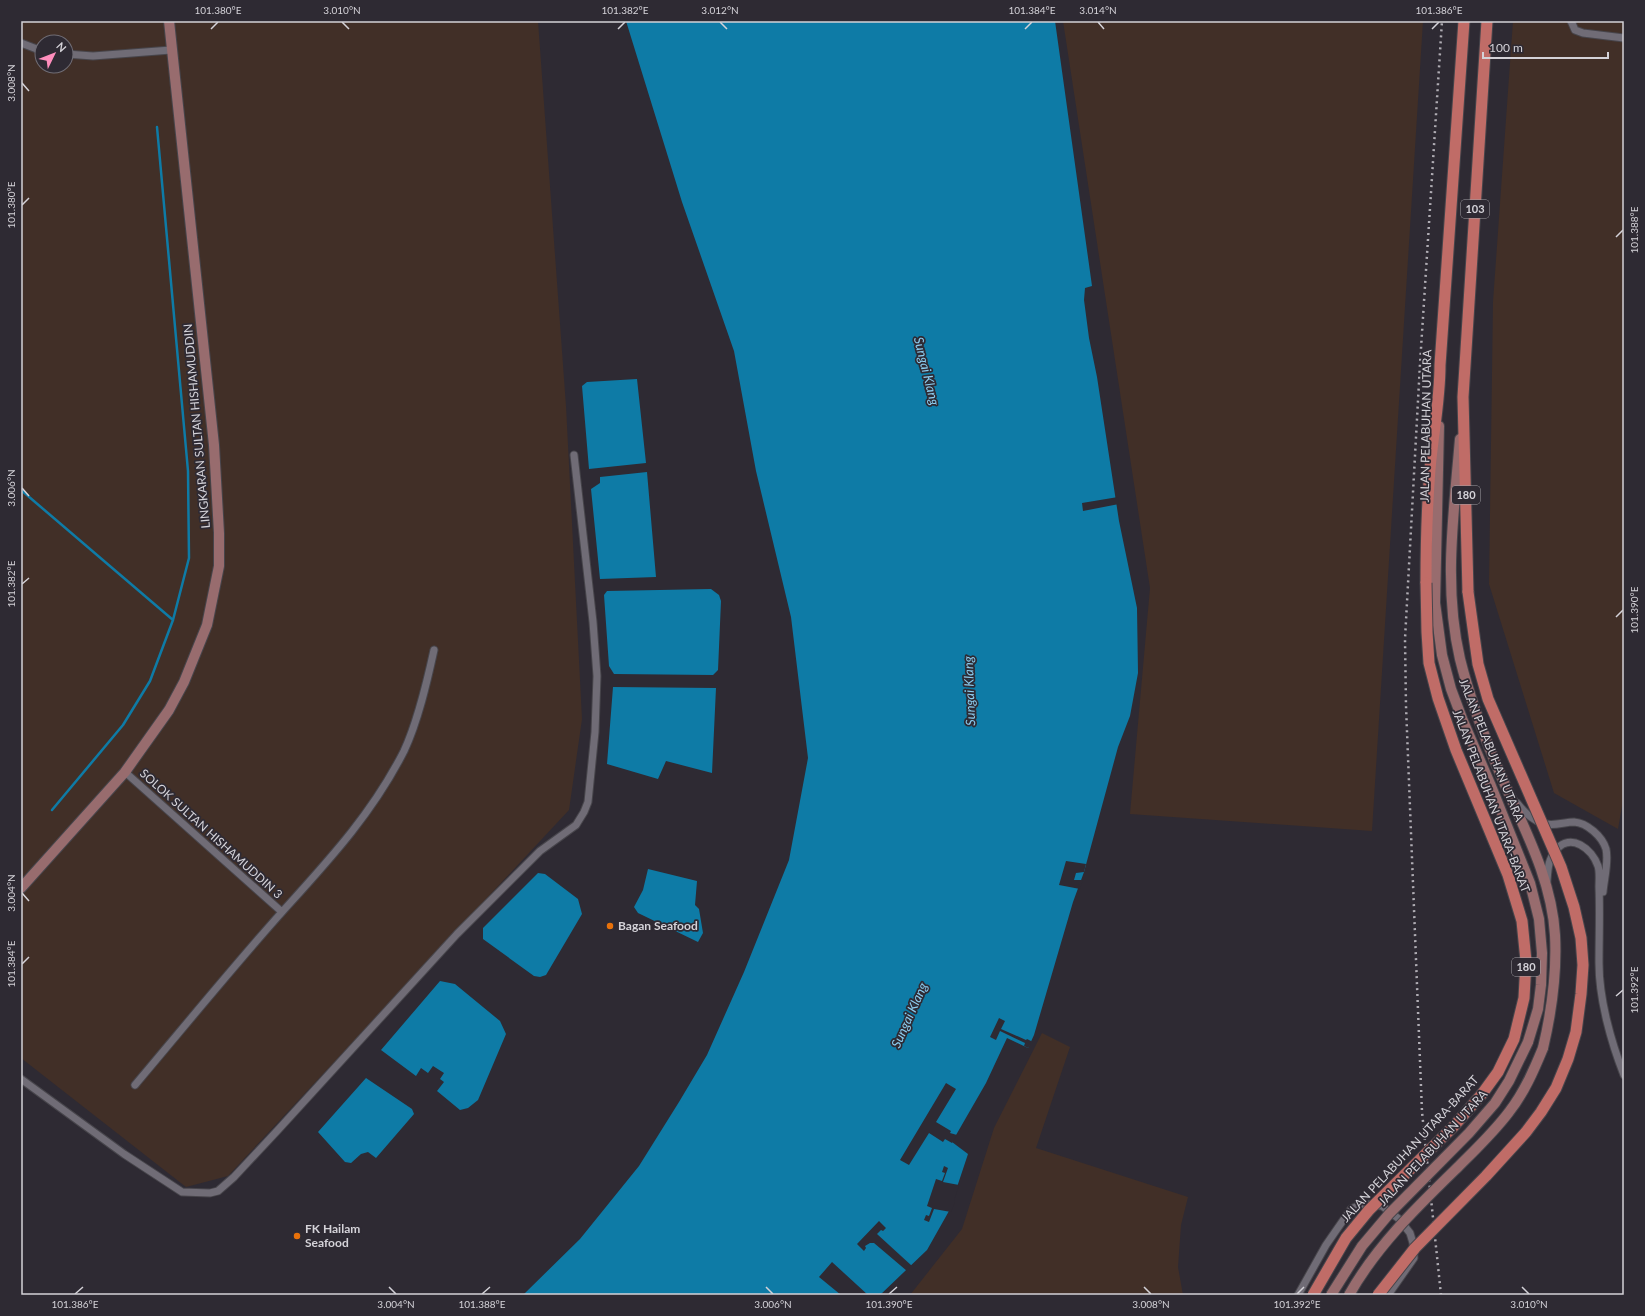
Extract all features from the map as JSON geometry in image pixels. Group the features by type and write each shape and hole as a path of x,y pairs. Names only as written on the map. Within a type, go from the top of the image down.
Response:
{"main road":[{"name":"LINGKARAN SULTAN HISHAMUDDIN","path":"21,888 125,772 169,710 184,682 207,625 219,566 219,533 214,445 168,21"},
{"name":"JALAN PELABUHAN UTARA","path":"1331,1295 1362,1246 1389,1214 1495,1104 1510,1081 1528,1042 1538,1009 1541,985 1542,953 1539,919 1530,883 1515,842 1463,721 1451,689 1442,655 1436,610 1440,365 1464,21"},
{"name":"JALAN PELABUHAN UTARA","path":"1349,1295 1371,1260 1389,1239 1417,1208 1494,1131 1510,1111 1524,1088 1543,1048 1552,1008 1555,970 1555,935 1546,885 1540,866 1473,705 1460,658 1452,596 1451,555 1463,397 1487,21"},
{"name":"JALAN PELABUHAN UTARA-BARAT","path":"1313,1295 1346,1238 1369,1210 1454,1126 1482,1094 1498,1072 1514,1039 1524,998 1526,961 1522,921 1508,875 1456,750 1438,698 1429,663 1426,583 1427,515 1430,468 1440,388"},
{"name":"180","path":"1378,1295 1415,1248 1486,1176 1526,1132 1541,1112 1556,1088 1568,1059 1576,1032 1581,994 1583,965 1581,938 1574,907 1561,867 1488,699 1478,664 1468,592 1463,397"}],"street":[{"path":"1571,21 1575,30 1583,33 1624,38"},
{"path":"21,43 34,48"},
{"path":"74,55 93,56 171,50"},
{"path":"21,1079 124,1154 174,1188 182,1192 198,1194 218,1191 234,1177 277,1131 457,934 540,851 576,825 588,802 595,732 597,676 593,622 574,455"},
{"path":"135,1085 282,912 329,861 373,804 405,749 424,695 434,650"},
{"name":"SOLOK SULTAN HISHAMUDDIN 3","path":"125,772 282,912"},
{"path":"1506,787 1524,814 1545,824 1574,822 1585,825 1596,834 1606,848 1606,865 1600,912"},
{"path":"1546,885 1550,858 1559,847 1570,843 1581,844 1590,851 1598,867 1600,912 1599,965 1601,987 1611,1042 1624,1076"},
{"path":"1298,1295 1326,1245 1351,1210 1363,1204 1382,1206 1399,1219 1412,1238 1414,1258 1388,1295"}],"shaded area":[{"path":"21,21 538,21 566,406 582,719 569,810 228,1176 186,1187 21,1058"},
{"path":"1063,21 1423,21 1372,831 1130,814 1150,588"},
{"path":"1513,21 1624,21 1624,795 1618,829 1554,793 1489,584 1493,302"},
{"path":"1042,1033 1070,1047 1036,1148 1188,1197 1181,1225 1178,1267 1183,1295 910,1295 962,1229 994,1128"}],"water":[{"name":"Sungai Klang","path":"626,21 1055,21 1092,286 1085,288 1084,300 1089,338 1097,377 1119,521 1137,608 1138,673 1130,716 1118,747 1084,872 1073,902 1034,1035 1028,1048 1007,1038 986,1083 952,1142 968,1154 949,1211 927,1250 880,1295 523,1295 580,1239 639,1166 707,1055 744,972 789,860 808,758 791,617 756,471 734,351 682,202"},
{"path":"637,379 646,463 589,469 582,386 587,382"},
{"path":"647,472 656,577 600,579 591,489 600,483 600,477"},
{"path":"711,589 719,595 721,601 718,670 713,675 614,674 609,666 604,595 607,591"},
{"path":"613,687 716,688 712,773 666,761 658,779 607,764"},
{"path":"648,869 697,881 695,905 699,909 703,933 698,942 638,913 634,907 643,890"},
{"path":"538,873 545,874 578,899 582,914 546,975 540,977 534,976 483,939 483,928"},
{"path":"440,981 455,984 500,1021 506,1034 478,1100 468,1108 460,1110 437,1091 444,1082 440,1079 444,1073 433,1066 428,1073 421,1068 416,1076 381,1050"},
{"path":"366,1078 412,1109 414,1114 376,1158 368,1152 361,1154 351,1163 345,1162 318,1132"}],"pier":[{"path":"1118,497 1119,504 1083,511 1082,503"},
{"path":"1066,861 1086,864 1084,872 1076,873 1074,880 1083,880 1080,889 1059,885"},
{"path":"999,1018 1005,1021 1001,1029 1031,1041 1031,1046 1030,1045 1028,1048 1024,1046 1025,1043 1000,1031 996,1040 990,1037"},
{"path":"946,1083 956,1089 936,1122 951,1131 950,1133 957,1135 952,1143 945,1139 943,1142 929,1133 909,1165 900,1160"},
{"path":"944,1166 948,1168 943,1182 959,1185 954,1201 955,1202 951,1212 934,1209 929,1222 924,1220 926,1215 929,1216 932,1208 927,1206 936,1179 942,1181 945,1173 942,1172"},
{"path":"879,1221 886,1228 877,1234 912,1266 907,1271 874,1243 870,1243 865,1246 866,1248 864,1251 857,1244"},
{"path":"832,1262 868,1295 841,1295 819,1277"}],"waterway":[{"path":"52,810 123,725 150,681 173,620 189,558 188,471 157,127"},
{"path":"21,490 173,620"}],"railway":[{"path":"1441,1295 1422,1112 1406,706 1405,639 1420,364 1442,21"}],"place":[{"name":"Bagan Seafood","path":"610,926"},
{"name":"FK Hailam Seafood","path":"297,1236"}]}
